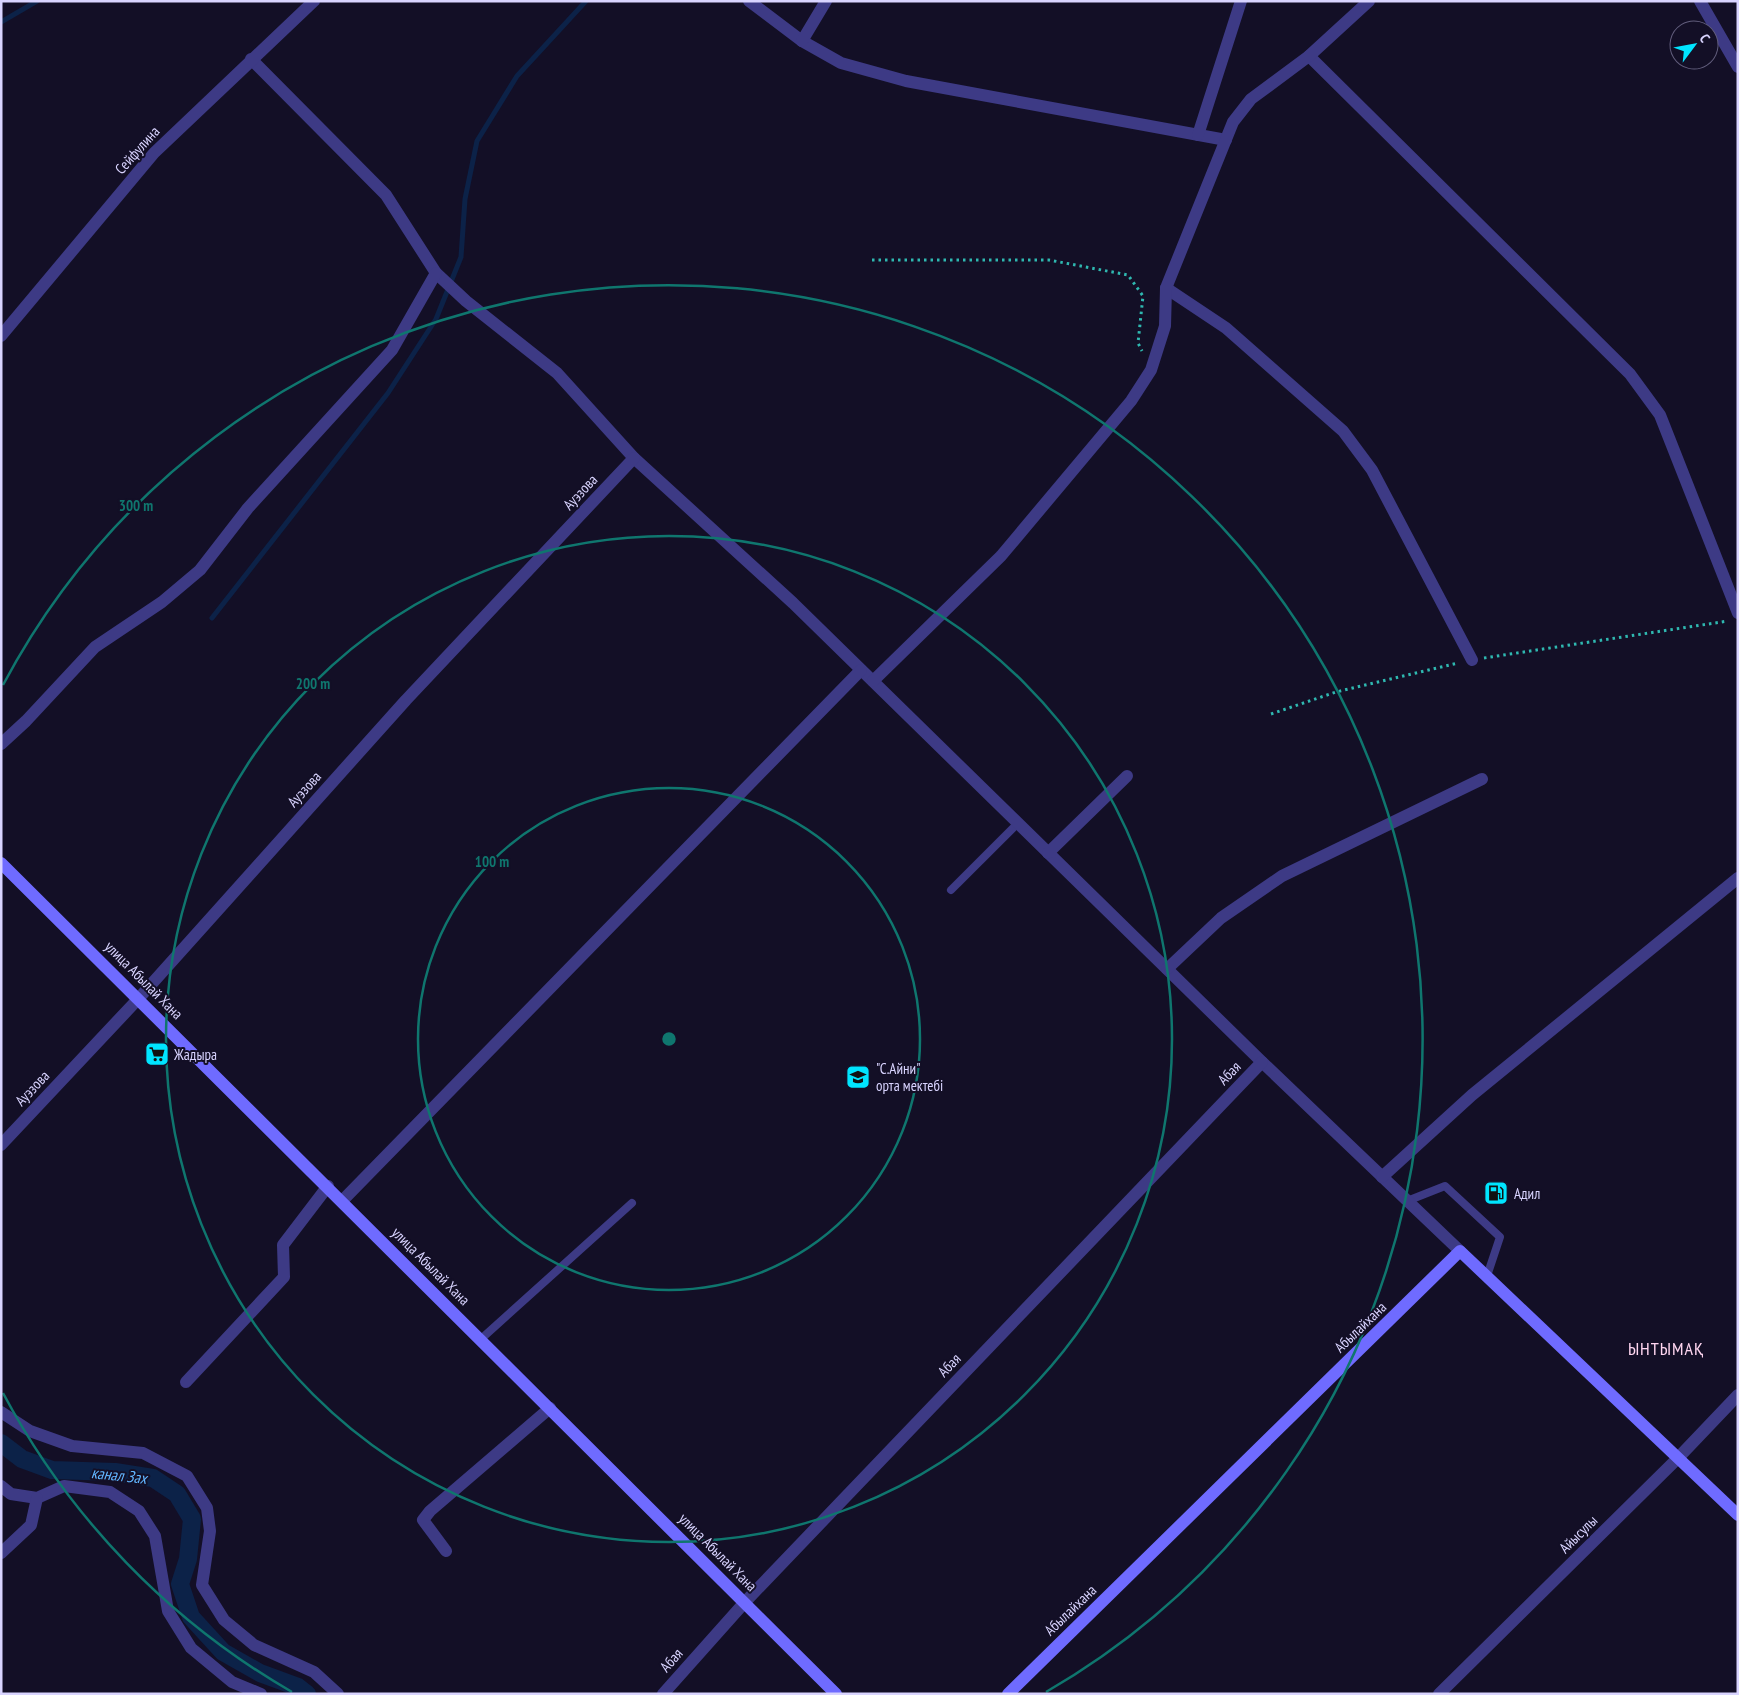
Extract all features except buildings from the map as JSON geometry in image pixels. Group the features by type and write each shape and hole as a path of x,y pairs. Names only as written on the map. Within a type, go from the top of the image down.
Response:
{"main road":[{"name":"улица Абылай Хана","path":"1,863 328,1186 836,1694"},
{"path":"1460,1251 1738,1515"},
{"name":"Абылайхана","path":"1008,1694 1460,1251"}],"street":[{"name":"Сейфулина","path":"1,336 154,153 314,1"},
{"path":"749,1 802,41 842,63 906,81 1226,140"},
{"path":"802,41 826,1"},
{"path":"1198,135 1241,1"},
{"path":"872,681 1002,556 1131,401 1151,370 1165,326 1166,288 1233,122 1251,99 1309,56 1369,1"},
{"path":"1700,1 1738,66"},
{"path":"1309,56 1630,374 1660,415 1738,612"},
{"path":"251,59 386,195 436,272 466,301 557,373 634,458 793,603 1262,1062 1460,1251"},
{"path":"1,744 26,721 95,647 162,602 200,570 248,508 392,350 436,272"},
{"path":"1166,288 1226,328 1343,430 1372,470 1472,660"},
{"name":"Ауэзова","path":"1,1144 139,998 406,700 634,458"},
{"path":"342,1201 861,670"},
{"path":"1048,853 1127,776"},
{"path":"1167,969 1221,918 1282,876 1482,779"},
{"path":"1382,1177 1472,1095 1738,878"},
{"name":"Абая","path":"664,1694 745,1602 1262,1062"},
{"path":"186,1382 284,1277 283,1245 328,1186"},
{"name":"Айысулы","path":"1439,1694 1678,1458 1738,1395"},
{"path":"446,1551 423,1520 430,1511 550,1408"},
{"path":"1,1412 30,1431 72,1446 143,1453 187,1476 207,1508 210,1531 202,1585 224,1620 254,1645 314,1672 338,1694"},
{"path":"1,1486 11,1494 37,1498 64,1486 110,1492 139,1511 155,1536 168,1611 190,1648 232,1682 260,1694"},
{"path":"1,1554 31,1525 37,1498"}],"lane":[{"path":"951,890 1018,823"},
{"path":"1407,1201 1445,1186 1500,1237 1487,1276"},
{"path":"481,1339 632,1203"}],"path":[{"path":"872,260 1049,260 1128,275 1144,296 1138,343 1151,370"},
{"path":"1271,714 1336,692 1472,660 1738,619"}],"waterway":[{"path":"1,22 37,1"},
{"path":"212,618 388,393 436,319 461,257 465,199 477,141 517,76 586,1"},
{"name":"канал Зах","path":"1,1443 22,1459 52,1470 115,1472 153,1478 177,1494 192,1519 188,1559 180,1584 191,1617 223,1652 260,1673 298,1687 307,1694"}],"place":[{"name":"Жадыра","path":"157,1054"},
{"name":"\"С.Айни\" орта мектебі","path":"858,1077"},
{"name":"Адил","path":"1496,1193"}],"district":[{"name":"ЫНТЫМАҚ","path":"1666,1348"}]}
